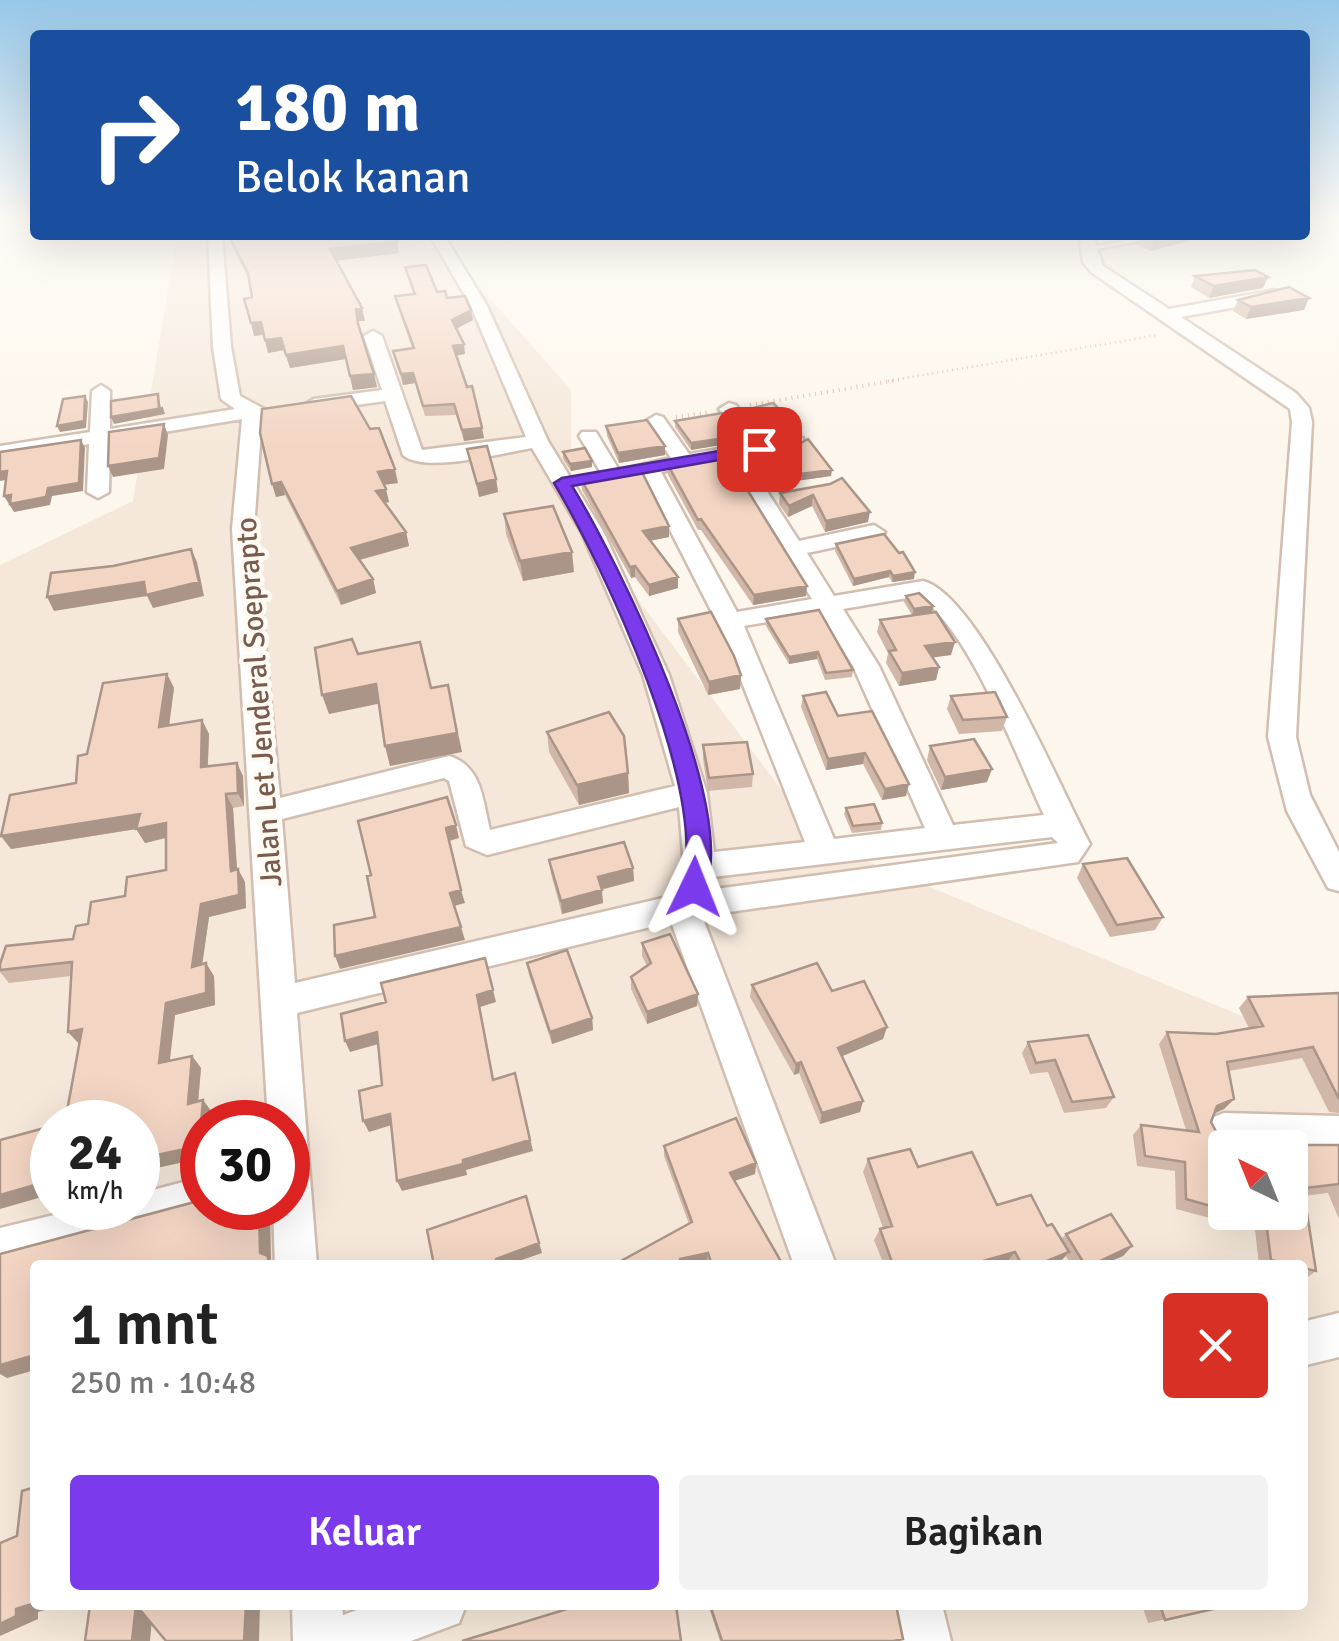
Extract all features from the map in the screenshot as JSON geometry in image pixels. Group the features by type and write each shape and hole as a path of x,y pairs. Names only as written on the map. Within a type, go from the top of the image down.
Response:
{"street":[{"path":"219,295 231,399 253,411"},
{"path":"472,295 538,440 587,478 796,442"},
{"path":"1136,295 1289,397 1301,413 1282,737 1287,778 1300,814 1339,879"},
{"path":"1166,314 1272,295"},
{"path":"373,336 408,450 417,458 538,440"},
{"path":"98,492 101,391"},
{"path":"0,452 253,411 390,395"},
{"path":"729,408 759,449"},
{"name":"Jalan Let Jenderal Soeprapto","path":"253,411 243,529 268,812 286,1100"},
{"path":"656,421 684,462"},
{"path":"588,436 592,533 656,675 692,792 700,866 694,887 682,906"},
{"path":"732,453 769,496 793,549 866,666 944,838"},
{"path":"649,468 729,621 824,854"},
{"path":"793,549 874,532"},
{"path":"279,1002 682,906 1066,854 1075,844 975,648 941,597 923,588 729,621"},
{"path":"268,812 450,766 462,776 477,838 487,843 692,792"},
{"path":"700,866 1048,825 1065,828"},
{"path":"682,906 813,1260"},
{"path":"1308,1133 1339,1134"},
{"path":"0,1249 180,1203"},
{"path":"293,1230 296,1260"},
{"path":"1308,1343 1339,1335"},
{"path":"316,1610 319,1641"},
{"path":"342,1641 427,1610"},
{"path":"917,1610 924,1641"}],"path":[{"path":"656,421 1185,330"}],"shaded area":[{"path":"167,295 487,295 571,390 571,511 821,842 1339,1056 1339,1641 0,1641 0,565 133,501"}],"building":[{"path":"355,295 362,308 356,309 358,324 374,374 350,376 343,346 286,355 281,338 265,340 261,322 251,323 244,299"},
{"path":"1259,295 1309,298 1251,307 1238,300"},
{"path":"395,296 465,296 471,310 452,320 464,344 453,346 467,387 472,386 482,428 462,430 454,404 423,406 413,373 401,374 393,351 414,348"},
{"path":"158,394 159,409 111,417 111,401"},
{"path":"85,396 84,421 57,426 63,399"},
{"path":"351,396 370,429 379,428 395,469 378,472 386,489 376,491 406,532 351,548 373,579 337,591 281,482 272,484 260,433 262,409"},
{"path":"773,403 796,426 766,431 749,409"},
{"path":"722,413 739,436 691,443 675,421"},
{"path":"647,420 665,446 618,453 606,426"},
{"path":"164,424 159,458 108,466 109,432"},
{"path":"808,439 832,470 768,478 752,453 797,445"},
{"path":"81,440 79,483 48,488 46,497 10,504 11,495 4,496 7,471 0,472 0,452"},
{"path":"487,446 496,479 477,484 467,449"},
{"path":"585,448 592,461 570,464 563,452"},
{"path":"725,454 807,586 754,595 701,519 698,520 668,465"},
{"path":"640,468 669,526 643,531 678,577 649,585 635,566 630,567 581,479"},
{"path":"842,478 870,512 826,521 813,495 789,506 780,493 830,484"},
{"path":"553,506 572,552 520,561 504,514"},
{"path":"884,534 899,553 903,552 915,572 893,576 890,571 854,579 836,544"},
{"path":"191,549 199,582 146,595 144,582 47,597 51,573 113,566"},
{"path":"919,593 933,606 914,609 906,596"},
{"path":"819,610 853,670 826,673 818,652 789,657 766,619"},
{"path":"711,612 741,675 709,682 678,619"},
{"path":"936,612 955,642 925,646 939,667 902,673 889,651 896,650 880,620"},
{"path":"352,639 358,654 420,642 431,688 448,685 457,733 385,746 376,684 322,695 315,648"},
{"path":"167,674 159,727 202,720 201,767 237,763 238,793 226,794 231,871 238,869 239,895 201,904 192,967 206,963 206,993 166,1003 159,1063 192,1056 188,1100 180,1100 180,1150 160,1154 160,1100 69,1100 82,1029 68,1032 72,962 0,970 6,946 73,939 76,926 88,924 91,902 125,896 127,877 166,870 166,823 136,829 140,814 1,836 10,795 76,783 78,756 87,754 103,683"},
{"path":"826,692 838,716 872,711 909,784 885,789 865,753 828,759 803,696"},
{"path":"995,692 1007,717 963,720 951,696"},
{"path":"609,712 624,736 628,773 577,785 547,732"},
{"path":"974,739 992,769 945,777 930,746"},
{"path":"747,742 753,774 709,778 703,745"},
{"path":"447,797 456,825 446,828 461,890 450,893 461,927 335,956 334,925 375,917 367,876 371,875 358,821"},
{"path":"874,804 882,823 853,826 846,808"},
{"path":"624,842 633,868 598,877 602,890 561,901 549,860"},
{"path":"1127,858 1163,917 1117,925 1083,864"},
{"path":"670,934 698,994 647,1012 631,977 651,963 642,943"},
{"path":"567,950 592,1018 550,1032 527,963"},
{"path":"485,958 493,990 477,995 493,1080 515,1073 530,1140 463,1160 463,1164 397,1181 390,1114 363,1121 359,1091 382,1085 377,1032 345,1041 341,1014 386,1002 381,983"},
{"path":"817,963 832,991 864,981 887,1027 838,1048 863,1101 822,1113 801,1062 796,1064 752,985"},
{"path":"1339,993 1339,1099 1313,1047 1227,1062 1234,1099 1217,1106 1211,1122 1215,1130 1208,1130 1208,1205 1186,1199 1185,1162 1145,1156 1141,1125 1199,1132 1167,1032 1216,1034 1263,1026 1248,997"},
{"path":"1088,1035 1114,1097 1072,1102 1055,1060 1036,1063 1028,1042"},
{"path":"736,1118 756,1163 730,1173 780,1260 710,1260 708,1253 680,1260 623,1260 692,1222 664,1146"},
{"path":"30,1132 30,1186 0,1195 0,1140"},
{"path":"1308,1145 1339,1145 1339,1184 1308,1188"},
{"path":"910,1149 918,1167 972,1152 997,1205 1031,1195 1047,1226 1052,1224 1069,1252 1049,1260 1019,1260 1015,1252 987,1260 891,1260 880,1229 892,1226 868,1159"},
{"path":"526,1196 539,1243 496,1260 433,1260 427,1230"},
{"path":"180,1206 180,1230 259,1230 260,1253 268,1256 268,1260 30,1260 30,1356 0,1365 0,1254 90,1230 160,1230 160,1211"},
{"path":"1111,1214 1132,1246 1103,1260 1082,1260 1066,1234"},
{"path":"1308,1219 1316,1271 1308,1269 1308,1260 1271,1260 1267,1230 1308,1230"},
{"path":"30,1489 30,1605 16,1609 16,1616 0,1624 0,1543 17,1536 22,1491"},
{"path":"89,1610 135,1610 132,1641 85,1641"},
{"path":"140,1610 246,1610 244,1641 166,1641"},
{"path":"564,1610 677,1610 681,1641 462,1641"},
{"path":"712,1610 897,1610 903,1639 894,1641 722,1641"},
{"path":"1162,1610 1209,1610 1165,1620"}],"route":[{"path":"694,887 700,866 692,792 656,675 592,533 562,483 759,449"}]}
